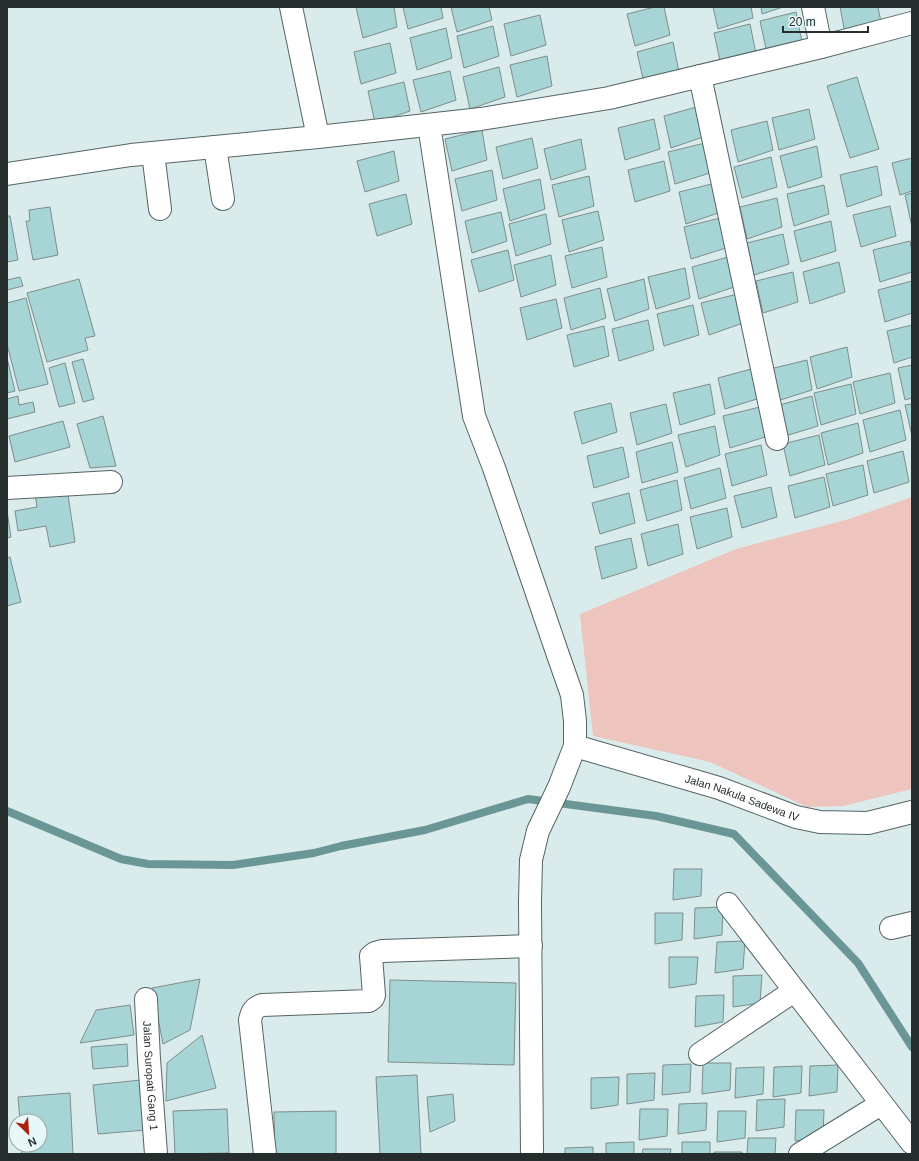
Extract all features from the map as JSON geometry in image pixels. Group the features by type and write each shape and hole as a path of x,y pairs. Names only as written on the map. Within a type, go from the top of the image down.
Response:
{"street":[{"path":"291,7 318,137"},
{"path":"813,7 821,47"},
{"path":"7,174 153,152 318,137 481,119 609,98 821,47 912,23"},
{"path":"700,76 777,438"},
{"path":"429,125 474,416 494,468 572,695 575,721 575,746 559,787 538,831 531,860 532,1154"},
{"path":"215,147 224,199"},
{"path":"153,152 160,209"},
{"path":"7,488 111,482"},
{"name":"Jalan Nakula Sadewa IV","path":"575,746 719,788 796,817 820,822 868,823 912,812"},
{"path":"728,904 912,1143"},
{"path":"891,928 912,923"},
{"path":"265,1154 250,1020 252,1011 255,1008 262,1005 369,1001 374,995 371,956 382,951 531,946"},
{"path":"700,1054 794,991"},
{"name":"Jalan Suropati Gang 1","path":"146,998 156,1154"},
{"path":"800,1154 881,1104"}],"shaded area":[{"path":"912,497 912,789 843,806 807,807 710,762 593,736 580,614 736,549 849,519"}],"building":[{"path":"356,7 394,7 397,27 363,38"},
{"path":"403,7 441,7 443,18 408,29"},
{"path":"451,7 489,7 492,20 457,32"},
{"path":"655,7 664,7 670,35 635,46 627,14"},
{"path":"713,7 751,7 753,18 718,29"},
{"path":"761,7 783,7 762,14"},
{"path":"840,7 878,7 881,22 845,33"},
{"path":"796,12 802,42 767,53 760,21"},
{"path":"540,15 546,45 511,56 504,24"},
{"path":"750,24 756,54 721,65 714,33"},
{"path":"493,26 499,56 464,68 457,36"},
{"path":"446,28 452,58 417,70 410,38"},
{"path":"673,42 679,72 644,83 637,52"},
{"path":"390,43 396,73 361,84 354,52"},
{"path":"547,56 552,86 517,97 510,65"},
{"path":"499,67 505,97 470,109 463,77"},
{"path":"450,71 456,100 421,112 413,80"},
{"path":"857,77 879,149 850,158 827,86"},
{"path":"404,82 410,111 375,123 368,91"},
{"path":"700,106 706,136 671,148 664,116"},
{"path":"809,109 815,139 779,150 772,118"},
{"path":"654,119 660,149 625,160 618,128"},
{"path":"767,121 773,150 738,162 731,130"},
{"path":"482,130 487,160 452,171 445,139"},
{"path":"532,138 538,168 503,179 496,147"},
{"path":"581,139 586,169 551,180 544,149"},
{"path":"705,143 710,173 675,184 668,152"},
{"path":"817,146 822,177 788,188 780,156"},
{"path":"394,151 399,181 365,192 357,161"},
{"path":"771,157 777,187 742,198 734,167"},
{"path":"912,158 912,191 900,195 892,163"},
{"path":"664,161 670,191 635,202 628,170"},
{"path":"877,166 882,195 847,207 840,175"},
{"path":"492,170 497,200 462,211 455,179"},
{"path":"589,176 594,206 559,217 552,185"},
{"path":"540,179 545,209 510,221 503,189"},
{"path":"716,183 721,212 686,224 679,192"},
{"path":"824,185 829,214 794,226 787,194"},
{"path":"912,193 912,227 905,195"},
{"path":"406,194 412,224 377,236 369,204"},
{"path":"777,198 782,227 747,239 740,207"},
{"path":"890,206 896,236 861,247 853,215"},
{"path":"50,207 58,255 33,260 26,221 30,221 29,210"},
{"path":"598,211 604,240 569,252 562,220"},
{"path":"501,212 507,241 472,253 465,221"},
{"path":"546,214 551,244 516,256 509,224"},
{"path":"7,216 10,216 18,260 7,262"},
{"path":"720,218 726,248 691,259 684,227"},
{"path":"831,221 836,251 801,262 794,231"},
{"path":"783,234 789,264 754,275 747,243"},
{"path":"910,241 912,252 912,272 880,282 873,250"},
{"path":"602,247 607,277 572,288 565,256"},
{"path":"508,250 514,280 479,292 471,260"},
{"path":"551,255 556,285 521,297 514,265"},
{"path":"728,257 734,287 699,299 692,267"},
{"path":"839,262 845,292 810,304 803,272"},
{"path":"685,268 690,298 656,309 648,277"},
{"path":"793,272 798,302 763,313 756,281"},
{"path":"20,277 23,286 7,290 7,280"},
{"path":"79,279 95,336 85,338 88,350 47,362 27,293"},
{"path":"644,279 649,309 615,321 607,289"},
{"path":"912,281 912,313 885,322 878,290"},
{"path":"600,288 606,318 571,330 564,298"},
{"path":"738,294 743,323 709,335 701,303"},
{"path":"26,298 48,384 19,391 7,344 7,303"},
{"path":"556,299 562,328 527,340 520,308"},
{"path":"693,305 699,335 664,346 657,314"},
{"path":"648,320 654,350 619,361 612,329"},
{"path":"912,325 912,357 894,363 887,331"},
{"path":"604,326 609,356 574,367 567,335"},
{"path":"847,347 852,377 817,389 810,357"},
{"path":"7,358 15,391 7,393"},
{"path":"83,359 94,399 83,402 72,362"},
{"path":"807,360 812,390 777,401 770,369"},
{"path":"65,363 75,403 59,407 49,368"},
{"path":"912,365 912,398 905,400 898,368"},
{"path":"755,368 760,398 725,409 718,378"},
{"path":"890,373 895,403 860,414 853,382"},
{"path":"710,384 715,414 680,425 673,393"},
{"path":"851,384 856,414 821,425 814,393"},
{"path":"18,396 19,405 33,402 35,412 7,419 7,399"},
{"path":"812,396 818,426 782,437 776,406"},
{"path":"611,403 617,432 582,444 574,412"},
{"path":"666,404 672,433 637,445 630,413"},
{"path":"912,404 912,436 905,405"},
{"path":"760,407 765,437 730,448 723,416"},
{"path":"900,410 906,440 870,452 863,420"},
{"path":"103,416 116,466 90,468 77,424"},
{"path":"63,421 70,447 15,462 9,436"},
{"path":"858,423 863,453 828,465 821,433"},
{"path":"715,426 720,455 686,467 678,435"},
{"path":"819,435 825,465 790,476 783,444"},
{"path":"672,442 678,472 642,483 636,452"},
{"path":"761,445 767,475 732,486 725,454"},
{"path":"623,447 629,477 594,488 587,456"},
{"path":"903,451 909,482 874,493 867,461"},
{"path":"863,465 868,495 833,506 826,474"},
{"path":"720,468 726,498 691,509 684,478"},
{"path":"824,477 830,507 795,518 788,486"},
{"path":"677,480 682,510 647,521 640,490"},
{"path":"771,487 777,517 742,528 734,496"},
{"path":"67,488 75,542 50,547 46,526 18,531 15,511 37,507 35,494"},
{"path":"629,493 635,523 600,534 592,503"},
{"path":"727,508 732,537 697,549 690,517"},
{"path":"7,511 11,537 7,538"},
{"path":"678,524 683,554 648,566 641,534"},
{"path":"631,538 637,568 602,579 595,547"},
{"path":"10,557 21,602 7,606 7,558"},
{"path":"674,869 702,869 701,896 673,900"},
{"path":"723,907 722,935 694,939 695,908"},
{"path":"655,913 683,913 682,940 655,944"},
{"path":"745,941 743,969 715,973 717,942"},
{"path":"669,957 698,957 696,984 669,988"},
{"path":"762,975 760,1003 733,1007 733,976"},
{"path":"200,979 190,1030 163,1044 152,988"},
{"path":"390,980 516,983 514,1065 388,1062"},
{"path":"724,995 723,1022 695,1027 696,996"},
{"path":"130,1005 134,1035 80,1043 96,1010"},
{"path":"202,1035 216,1088 166,1101 167,1063"},
{"path":"127,1044 128,1066 93,1069 91,1047"},
{"path":"703,1063 731,1063 730,1090 702,1094"},
{"path":"691,1064 690,1092 662,1095 663,1065"},
{"path":"838,1065 837,1092 809,1096 810,1066"},
{"path":"802,1066 801,1093 773,1097 774,1067"},
{"path":"764,1067 763,1094 735,1098 736,1068"},
{"path":"655,1073 654,1100 627,1104 627,1074"},
{"path":"417,1075 421,1154 380,1154 376,1077"},
{"path":"619,1077 618,1105 591,1109 591,1078"},
{"path":"141,1080 146,1130 98,1134 93,1085"},
{"path":"70,1093 73,1154 22,1154 48,1153 48,1113 19,1113 18,1097"},
{"path":"453,1094 455,1121 430,1132 427,1097"},
{"path":"785,1099 784,1127 756,1131 757,1100"},
{"path":"707,1103 706,1130 678,1134 679,1104"},
{"path":"227,1109 229,1153 175,1154 173,1111"},
{"path":"640,1109 668,1109 667,1136 639,1140"},
{"path":"796,1110 824,1110 823,1137 795,1141"},
{"path":"336,1111 336,1154 275,1154 274,1112"},
{"path":"718,1111 746,1111 745,1138 717,1142"},
{"path":"748,1138 776,1138 775,1154 747,1154"},
{"path":"634,1142 634,1154 606,1154 606,1143"},
{"path":"682,1142 710,1142 710,1154 682,1154"},
{"path":"593,1147 593,1154 565,1154 565,1148"},
{"path":"643,1149 671,1149 670,1154 642,1154"},
{"path":"714,1152 742,1152 742,1154 714,1154"}],"waterway":[{"path":"7,811 121,859 148,864 233,865 314,853 341,846 425,830 528,799 656,816 734,834 858,963 912,1047"}]}
